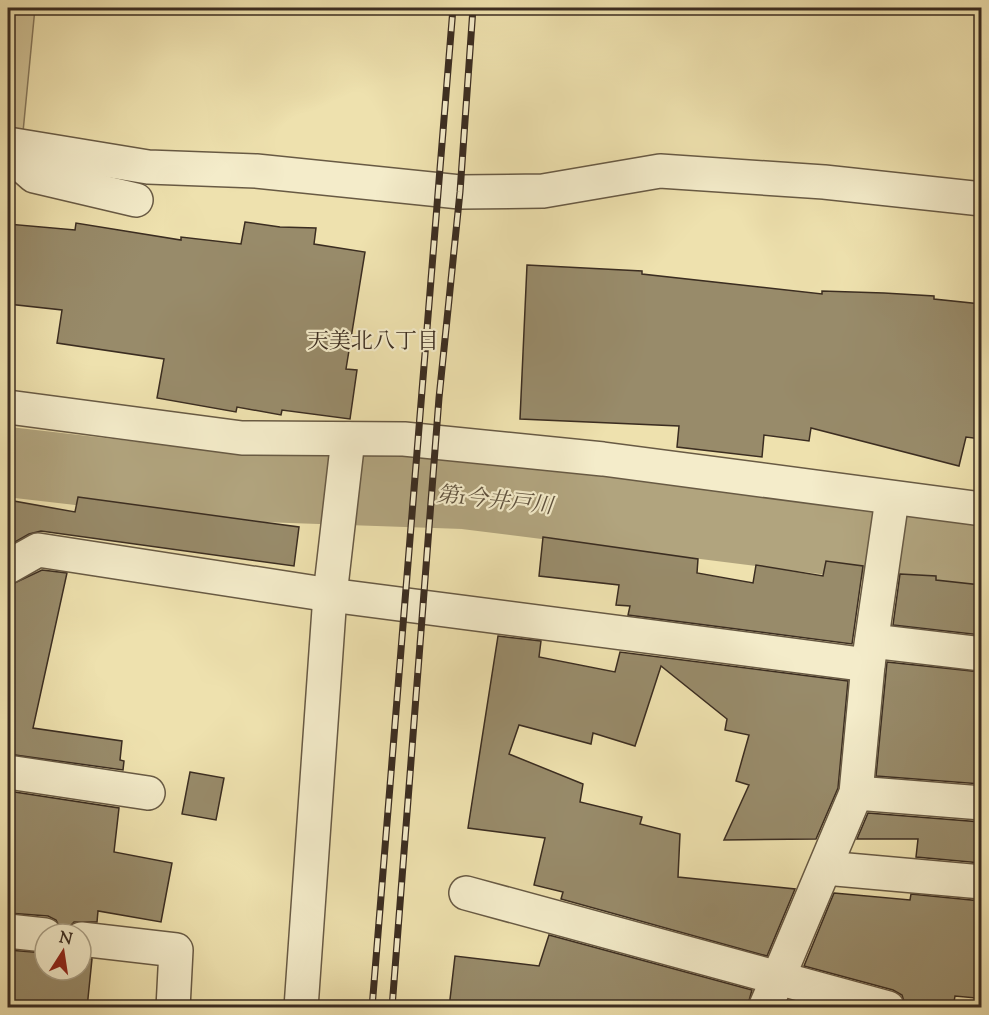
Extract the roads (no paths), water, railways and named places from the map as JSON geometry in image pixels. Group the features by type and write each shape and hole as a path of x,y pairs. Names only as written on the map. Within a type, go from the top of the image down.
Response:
{"street":[{"path":"16,148 148,167 256,171 460,192 543,191 660,171 824,182 981,199"},
{"path":"16,148 34,176 136,200"},
{"path":"8,407 346,453 404,439 603,459 891,511 981,509"},
{"path":"301,1008 330,595 346,453"},
{"path":"765,1008 856,793 870,653 891,511"},
{"path":"8,569 38,550 330,595 870,653 981,654"},
{"path":"8,772 148,793"},
{"path":"856,793 981,802"},
{"path":"825,868 981,882"},
{"path":"466,892 888,1008"},
{"path":"8,931 33,934"},
{"path":"93,940 176,950 173,1008"}],"waterway":[{"name":"第1今井戸川","path":"8,462 207,485 464,494 982,559"}],"railway":[{"path":"372,1008 453,8"},
{"path":"392,1008 439,398 460,192 473,8"}],"district":[{"name":"天美北八丁目","path":"373,340"}]}
